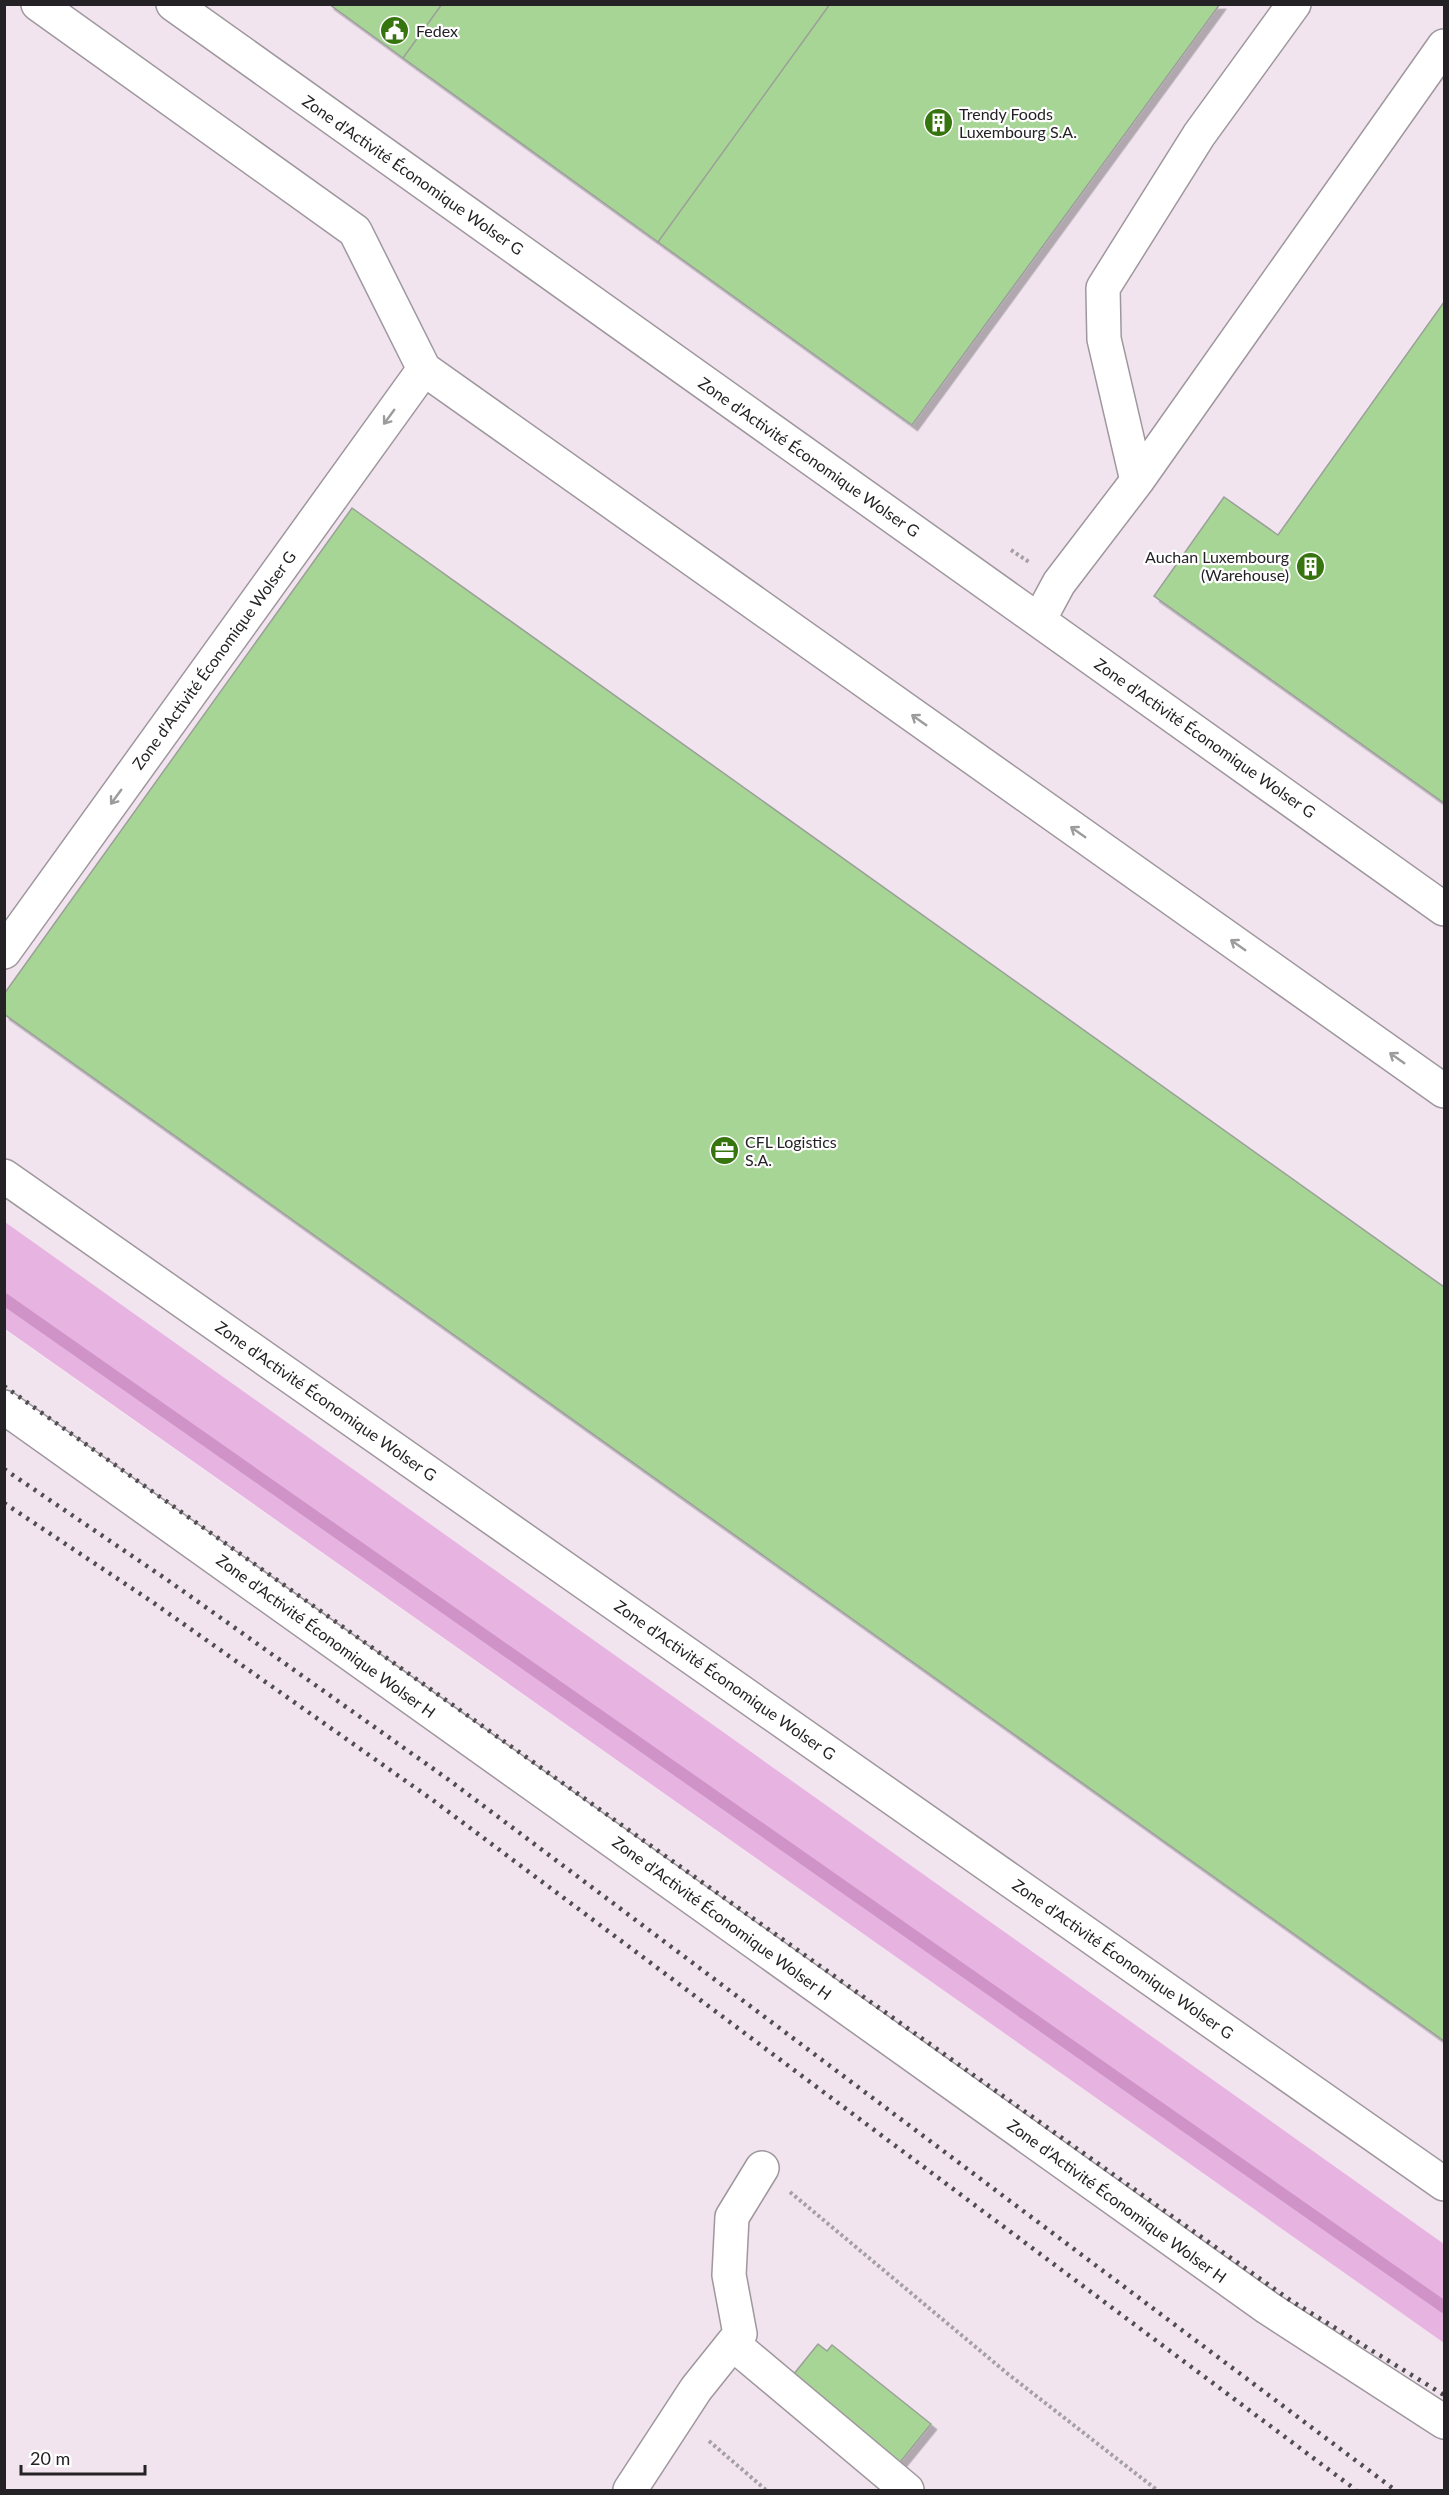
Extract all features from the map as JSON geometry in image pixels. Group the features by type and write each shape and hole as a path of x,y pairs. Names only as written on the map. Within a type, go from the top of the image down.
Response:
{"lane":[{"path":"38,4 355,231 424,369 1444,1091"},
{"name":"Zone d'Activité Économique Wolser G","path":"173,4 1444,909"},
{"path":"1137,481 1104,339 1102,288 1199,135 1294,4"},
{"path":"1039,620 1059,583 1137,481 1442,53"},
{"name":"Zone d'Activité Économique Wolser G","path":"4,951 424,369"},
{"name":"Zone d'Activité Économique Wolser G","path":"4,1176 1444,2184"},
{"name":"Zone d'Activité Économique Wolser H","path":"4,1407 1268,2308 1444,2422"},
{"path":"630,2490 696,2388 740,2334 729,2276 732,2217 762,2168"},
{"path":"733,2344 907,2490"}],"path":[{"path":"762,2168 1008,2374 1157,2490"},
{"path":"678,2415 766,2490"}],"shaded area":[{"path":"5,5 1444,5 1444,2244 5,1222"},
{"path":"5,1222 1444,2244 1444,2343 5,1329"},
{"path":"4,1329 1444,2343 1444,2490 5,2490"}],"building":[{"name":"Fedex","path":"329,4 442,4 403,58"},
{"path":"442,4 830,4 658,242 403,58"},
{"name":"Trendy Foods Luxembourg S.A.","path":"830,4 1220,4 912,425 658,242"},
{"name":"Auchan Luxembourg (Warehouse)","path":"1444,302 1444,803 1154,596 1224,497 1278,535"},
{"name":"CFL Logistics S.A.","path":"352,508 1444,1287 1444,2041 4,1014 4,994"},
{"path":"818,2344 827,2351 832,2345 931,2424 897,2466 793,2375"}],"waterway":[{"path":"4,1299 1444,2307"}],"railway":[{"path":"4,1386 1290,2300 1444,2395"},
{"path":"4,1469 166,1579 449,1780 1395,2490"},
{"path":"4,1503 151,1601 434,1801 1356,2490"}],"place":[{"name":"Fedex","path":"395,31"},
{"name":"Trendy Foods Luxembourg S.A.","path":"938,123"},
{"name":"Auchan Luxembourg (Warehouse)","path":"1310,566"},
{"name":"CFL Logistics S.A.","path":"724,1151"}]}
